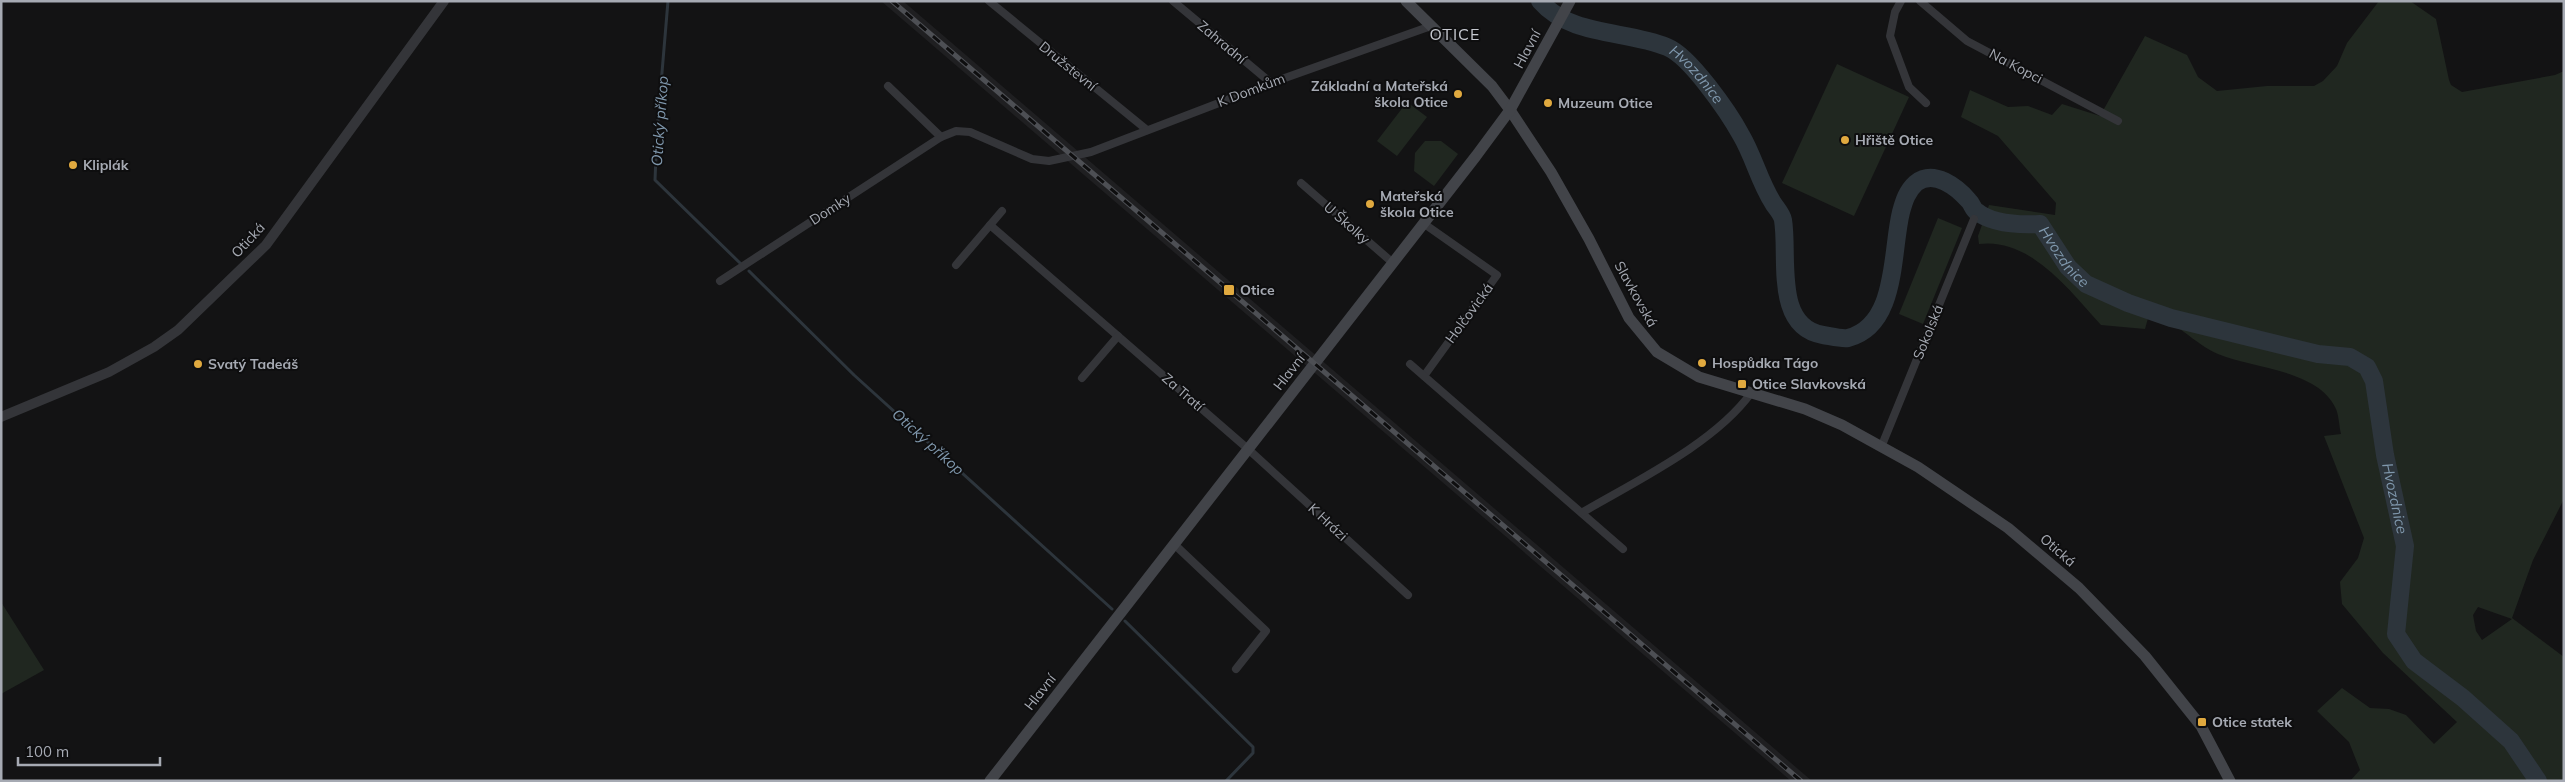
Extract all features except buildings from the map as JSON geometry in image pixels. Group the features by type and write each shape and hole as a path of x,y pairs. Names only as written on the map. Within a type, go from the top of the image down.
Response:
{"main road":[{"name":"Slavkovská","path":"1406,1 1492,86 1510,110 1551,172 1629,318 1657,352 1689,373 1805,409"},
{"name":"Hlavní","path":"990,781 1510,110 1570,1"},
{"name":"Otická","path":"1805,409 1882,445 1954,490 2008,528 2053,565 2105,613 2145,656 2193,714 2213,745 2230,781"}],"street":[{"name":"Otická","path":"1,417 109,372 154,347 178,330 266,245 444,1"},
{"name":"Družstevní","path":"989,1 1147,130"},
{"name":"Zahradní","path":"1173,1 1271,83"},
{"path":"1901,1 1895,12 1890,36 1909,87 1926,103"},
{"name":"Na Kopci","path":"1920,1 1967,41 2118,121"},
{"name":"K Domkům","path":"1072,155 1091,152 1271,83 1431,26"},
{"path":"888,86 941,137"},
{"name":"Domky","path":"720,281 941,137 956,130 970,132 1032,158 1049,161 1072,155"},
{"name":"U Školky","path":"1301,183 1393,263"},
{"path":"956,265 1002,212"},
{"name":"Sokolská","path":"1882,445 1974,219"},
{"name":"Holčovická","path":"1423,222 1497,275 1424,376"},
{"name":"Za Tratí","path":"990,225 1248,448"},
{"path":"1082,378 1118,336"},
{"path":"1410,364 1583,512 1623,549"},
{"path":"1583,512 1664,464 1726,422 1751,393"},
{"name":"K Hrázi","path":"1248,448 1408,595"},
{"path":"1174,544 1266,631 1236,669"}],"shaded area":[{"path":"881,1 903,1 1812,781 1791,781"},
{"path":"2379,1 2410,1 2436,19 2449,80 2451,85 2462,92 2555,75 2564,71 2564,499 2533,560 2512,618 2564,657 2564,781 2350,781 2360,770 2349,742 2317,711 2342,688 2370,708 2389,709 2406,715 2434,744 2457,722 2383,653 2342,604 2340,582 2358,558 2364,538 2324,436 2341,434 2335,407 2326,395 2314,385 2282,372 2218,354 2150,311 2145,329 2101,325 2048,269 2032,258 2015,249 1998,244 1979,244 1978,236 1989,205 2055,215 2056,203 1998,136 1961,117 1970,90 2008,107 2028,106 2052,115 2062,104 2100,116 2145,36 2187,55 2198,77 2217,91 2267,86 2314,86 2323,81 2337,66 2347,43","holes":["2478,607 2512,619 2482,640 2476,631 2473,615"]},
{"name":"Hřiště Otice","path":"1837,64 1909,97 1854,216 1782,183"},
{"path":"1407,102 1427,117 1397,156 1377,141"},
{"path":"1425,141 1441,141 1458,154 1434,186 1414,171 1415,153"},
{"path":"1938,218 1962,228 1923,324 1899,314"},
{"path":"1,602 44,670 1,694"}],"waterway":[{"name":"Otický příkop","path":"668,1 655,180 741,264"},
{"name":"Hvozdnice","path":"1540,1 1553,13 1583,27 1667,47 1687,61 1708,86 1728,113 1741,135 1768,195 1780,213 1784,235 1786,288 1796,319 1807,329 1823,335 1848,338 1864,330 1876,318 1884,303 1890,285 1898,228 1905,200 1910,189 1916,183 1930,178 1952,185 1970,202 1975,210 1990,219 2016,224 2040,224 2068,267 2086,284 2128,303 2171,318 2318,354 2350,357 2367,367 2374,381 2385,455 2405,546 2396,634 2414,661 2463,698 2511,741 2538,781"},
{"name":"Otický příkop","path":"749,271 854,375 1112,609"},
{"name":"Otický příkop","path":"1125,621 1253,747 1253,753 1226,781"}],"railway":[{"path":"892,1 1801,781"}],"place":[{"name":"Základní a Mateřská škola Otice","path":"1458,94"},
{"name":"Muzeum Otice","path":"1548,103"},
{"name":"Hřiště Otice","path":"1845,140"},
{"name":"Kliplák","path":"73,165"},
{"name":"Mateřská škola Otice","path":"1370,204"},
{"name":"Otice","path":"1229,290"},
{"name":"Hospůdka Tágo","path":"1702,363"},
{"name":"Svatý Tadeáš","path":"198,364"},
{"name":"Otice Slavkovská","path":"1742,384"},
{"name":"Otice statek","path":"2202,722"}],"district":[{"name":"OTICE","path":"1455,34"}]}
